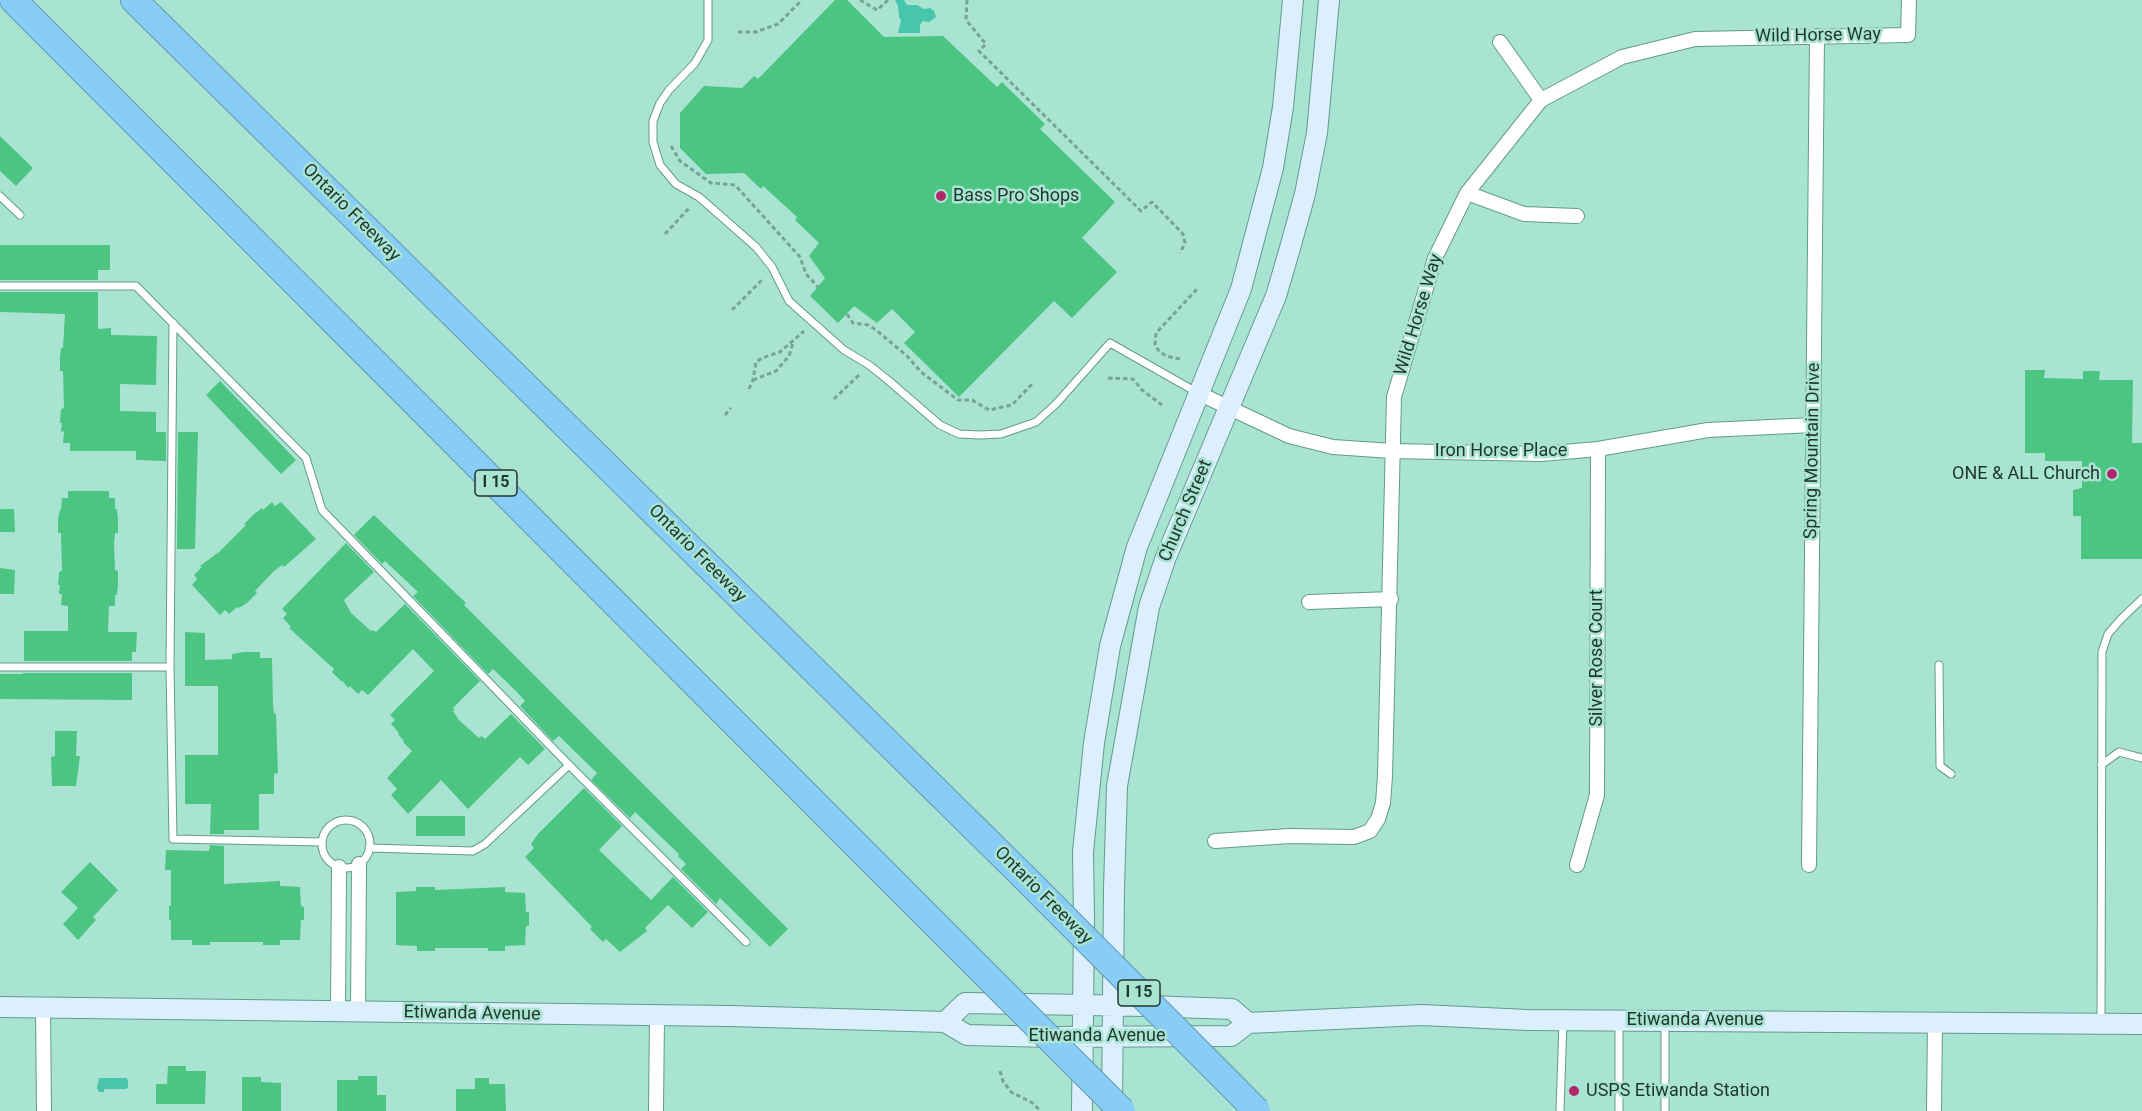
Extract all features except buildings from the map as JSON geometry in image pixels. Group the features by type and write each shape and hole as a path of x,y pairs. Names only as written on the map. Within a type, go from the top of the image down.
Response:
{"highway":[{"name":"I 15","path":"13,0 1122,1111"},
{"name":"Ontario Freeway","path":"135,0 1022,875 1257,1111"}],"main road":[{"name":"Church Street","path":"1082,1111 1083,852 1094,743 1110,646 1137,547 1242,289 1273,168 1283,107 1293,0"},
{"name":"Church Street","path":"1112,1111 1117,786 1149,607 1166,557 1276,296 1305,194 1317,133 1329,0"},
{"name":"Etiwanda Avenue","path":"945,1022 966,1003 1232,1009 1248,1023"},
{"name":"Etiwanda Avenue","path":"0,1007 945,1022 967,1035 1083,1036 1231,1036 1248,1023 1422,1015 1563,1020 2142,1024"}],"street":[{"name":"Wild Horse Way","path":"1215,841 1289,836 1354,837 1370,831 1378,819 1383,803 1391,599 1394,397 1435,258 1467,193 1541,100 1622,57 1695,39 1908,35 1909,0"},
{"name":"Spring Mountain Drive","path":"1809,865 1817,36"},
{"path":"1500,42 1541,100"},
{"path":"1467,193 1524,214 1577,216"},
{"name":"Iron Horse Place","path":"1198,393 1289,436 1333,447 1392,451 1541,454 1598,449 1708,430 1813,425"},
{"name":"Silver Rose Court","path":"1577,865 1597,795 1598,449"},
{"path":"1309,602 1391,599"},
{"path":"348,1012 359,864"},
{"path":"339,867 348,1012"},
{"path":"43,1008 44,1111"},
{"path":"656,1111 657,1016"},
{"path":"1934,1111 1935,1021"}],"lane":[{"path":"708,0 708,40 695,63 660,103 653,121 653,142 660,165 676,184 699,197 756,248 772,267 789,301 844,350 869,365 940,426 959,434 1001,434 1036,422 1056,404 1110,343 1198,393"},
{"path":"0,195 20,215"},
{"path":"0,286 136,286 306,458 322,510 569,765 746,942"},
{"path":"173,323 170,667 173,839 322,842"},
{"path":"2101,1023 2102,652 2108,634 2142,599"},
{"path":"1939,664 1940,766 1951,774"},
{"path":"0,666 170,667"},
{"path":"2101,765 2119,752 2142,758"},
{"path":"369,848 473,851 485,844 569,765"},
{"path":"345,820 352,821 363,828 369,841 369,848 368,854 359,864 353,867 339,867 326,858 322,842 327,829 338,821 345,820"},
{"path":"1665,1019 1665,1111"},
{"path":"1560,1111 1563,1020"},
{"path":"1619,1020 1619,1111"}],"path":[{"path":"738,32 756,32 778,24 802,0"},
{"path":"860,0 877,10 887,1"},
{"path":"967,0 966,20 986,44 979,51 1141,211 1152,201 1183,234 1185,243 1179,253"},
{"path":"671,146 680,161 711,183 735,185 800,257 806,274 818,287"},
{"path":"665,234 691,206"},
{"path":"732,310 763,279"},
{"path":"1180,359 1166,356 1159,351 1155,345 1156,333 1199,287"},
{"path":"847,314 853,323 868,325 876,330 907,356 921,372 958,400 972,400 989,410 1012,405 1033,383"},
{"path":"749,389 756,362 780,352 804,331"},
{"path":"753,380 776,371 789,356 793,341"},
{"path":"834,399 860,374"},
{"path":"1108,378 1133,379 1142,390 1162,405"},
{"path":"724,415 731,408"},
{"path":"1000,1071 1003,1081 1011,1092 1031,1102 1041,1111"}],"shaded area":[{"path":"895,0 904,0 907,5 917,5 924,9 930,8 936,17 929,22 923,21 920,25 920,33 898,33 901,20"},
{"path":"99,1078 126,1078 128,1087 126,1089 104,1089 104,1092 99,1092 97,1088"}],"place":[{"name":"Bass Pro Shops","path":"941,196"},
{"name":"ONE & ALL Church","path":"2112,474"},
{"name":"USPS Etiwanda Station","path":"1574,1091"}]}
